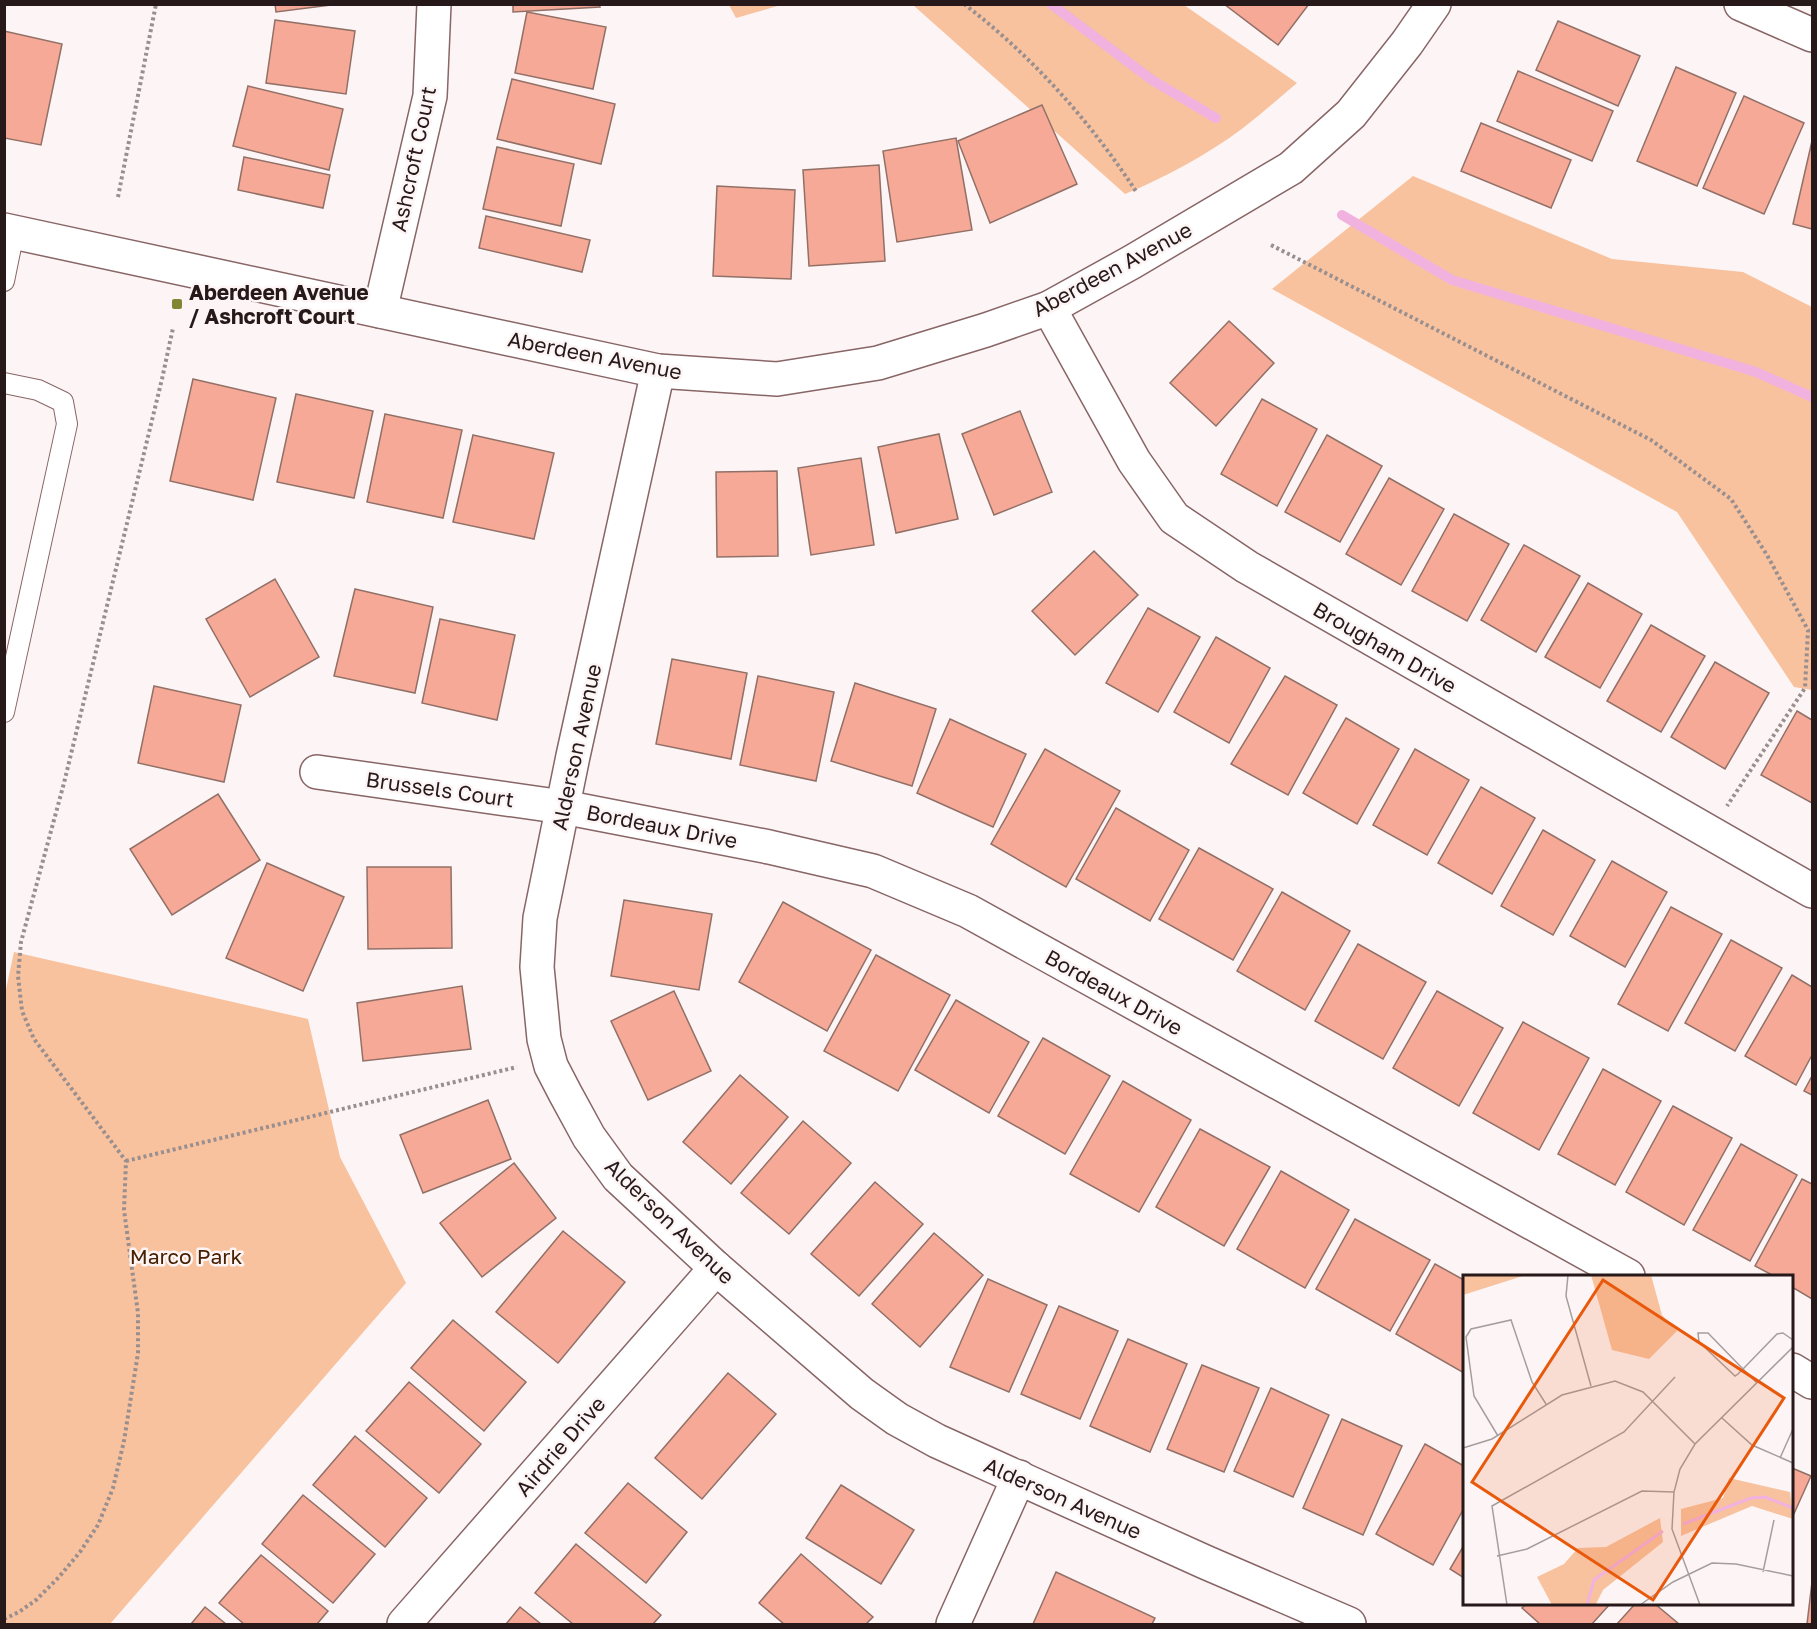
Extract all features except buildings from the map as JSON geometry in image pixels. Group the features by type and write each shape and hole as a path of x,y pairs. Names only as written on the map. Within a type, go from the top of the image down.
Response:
{"street":[{"name":"Ashcroft Court","path":"380,311 430,96 434,4"},
{"name":"Aberdeen Avenue","path":"9,231 658,371 777,379 822,372 878,363 1049,308 1291,168 1351,114 1407,43 1434,4"},
{"path":"1741,4 1812,35"},
{"name":"Brougham Drive","path":"1049,308 1134,461 1174,518 1247,567 1812,891"},
{"name":"Alderson Avenue","path":"658,371 540,918 537,967 541,1019 551,1066 589,1137 618,1177 716,1268 870,1400 897,1419 937,1441 1349,1624"},
{"name":"Brussels Court","path":"317,772 563,807"},
{"name":"Bordeaux Drive","path":"563,807 770,847 873,871 968,911 1626,1275"},
{"name":"Airdrie Drive","path":"404,1624 716,1268"},
{"path":"1793,1371 1812,1382"},
{"path":"953,1624 1019,1477"}],"lane":[{"path":"4,281 9,231"},
{"path":"4,383 38,390 63,402 67,424 4,712"}],"path":[{"path":"118,197 156,4"},
{"path":"964,4 1020,52 1064,97 1111,152 1137,194"},
{"path":"1271,245 1651,440 1731,499 1767,555 1808,630 1805,688 1710,833"},
{"path":"4,1619 36,1600 80,1552 98,1525 113,1488 124,1441 138,1353 138,1313 124,1210 126,1161 34,1039 22,1011 18,976 21,942 64,783 173,328"},
{"path":"126,1161 526,1064"}],"green space":[{"path":"729,5 781,5 736,18"},
{"path":"913,5 1184,5 1297,83 1243,128 1215,147 1171,173 1125,194"},
{"path":"1413,176 1612,259 1743,272 1812,307 1812,690 1794,687 1677,512 1272,289"},
{"name":"Marco Park","path":"14,952 308,1019 340,1157 406,1283 110,1624 5,1624 4,998"}],"waterway":[{"path":"1051,4 1152,80 1216,118"},
{"path":"1342,215 1452,280 1756,372 1812,397"}],"place":[{"name":"Aberdeen Avenue / Ashcroft Court","path":"177,304"}]}
